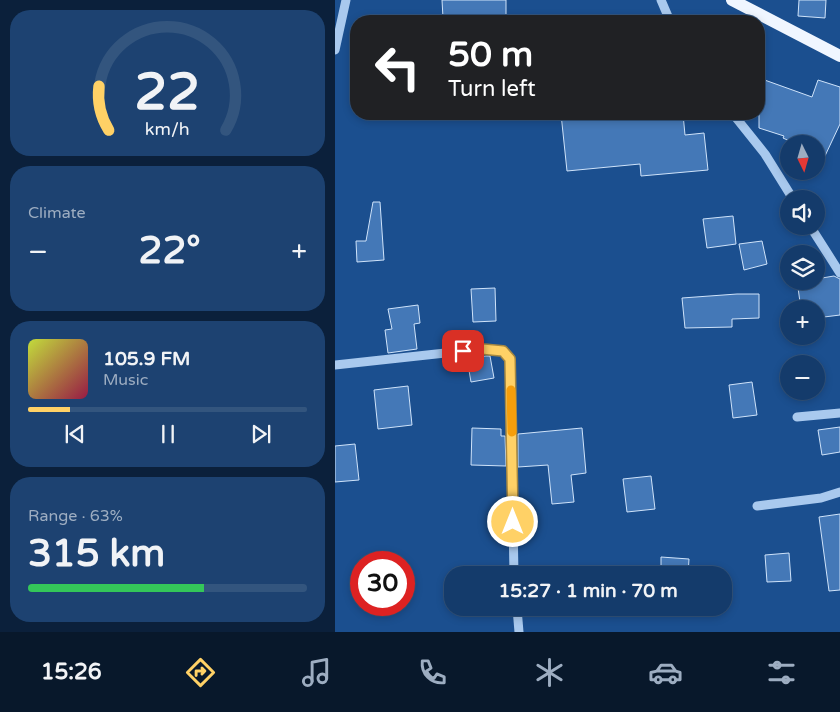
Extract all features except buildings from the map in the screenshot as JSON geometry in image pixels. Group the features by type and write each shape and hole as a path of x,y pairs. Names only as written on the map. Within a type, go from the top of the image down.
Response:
{"main road":[{"path":"731,0 760,15"},
{"path":"765,17 840,56"}],"street":[{"path":"335,50 346,0"},
{"path":"661,0 668,15"},
{"path":"738,120 765,154 787,190"},
{"path":"817,235 840,273"},
{"path":"335,365 482,349 503,351 510,359 515,566"},
{"path":"797,417 840,413"},
{"path":"757,506 821,498 840,492"},
{"path":"518,616 519,632"}],"slow traffic":[{"path":"511,390 512,432"}],"route":[{"path":"463,351 482,349 503,351 510,359 513,522"}]}
